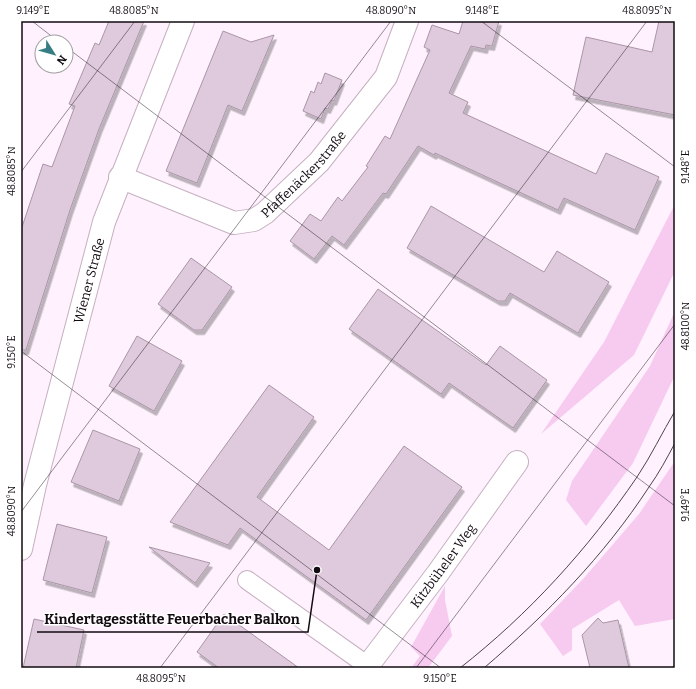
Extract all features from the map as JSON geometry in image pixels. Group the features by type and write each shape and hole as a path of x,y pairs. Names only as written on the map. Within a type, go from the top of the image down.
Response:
{"street":[{"name":"Wiener Straße","path":"21,549 35,485 104,222 120,177 183,21"},
{"name":"Pfaffenäckerstraße","path":"120,177 234,222 254,220 265,213 319,162 386,77 407,21"},
{"name":"Kitzbüheler Weg","path":"367,667 438,573 517,462"},
{"path":"247,580 367,667"}],"shaded area":[{"path":"675,204 675,271 634,355 541,434 604,342"},
{"path":"675,311 675,375 633,463 586,526 566,500 572,481 650,366"},
{"path":"675,461 675,619 635,626 619,600 572,629 572,650 563,656 540,624 584,578 639,514"},
{"path":"445,586 445,600 452,636 428,668 411,668 420,656 411,647"}],"building":[{"path":"109,21 144,21 99,129 70,210 26,350 21,350 21,230 43,164 52,167 75,106 69,104 95,43 99,45"},
{"path":"463,21 499,21 492,46 486,45 485,49 471,46 449,93 468,102 463,113 596,174 606,153 659,177 635,230 564,198 558,210 435,153 434,155 418,146 386,194 383,193 344,245 332,236 314,259 290,241 310,214 321,221 338,197 342,201 368,167 366,166 385,136 390,139 430,50 424,47 432,25 459,34"},
{"path":"659,21 675,21 675,115 573,95 586,37 652,52"},
{"path":"223,31 251,42 274,35 242,111 228,105 197,183 166,171"},
{"path":"325,73 342,80 334,101 332,100 328,109 325,108 321,119 303,111 311,91 314,93 318,82 321,84"},
{"path":"431,206 544,272 557,251 609,282 578,333 510,293 505,301 498,301 407,248"},
{"path":"191,258 232,287 202,330 194,330 158,304"},
{"path":"378,289 486,365 500,346 547,380 513,428 449,383 441,394 349,329"},
{"path":"137,336 182,361 154,411 109,386"},
{"path":"269,385 314,417 257,497 329,550 404,446 462,487 366,620 240,528 228,545 170,522"},
{"path":"93,430 140,449 119,501 71,482"},
{"path":"57,524 107,537 92,593 43,580"},
{"path":"149,547 210,563 195,583"},
{"path":"224,614 299,668 219,668 197,652"},
{"path":"598,618 603,623 618,620 629,668 590,668 582,635"},
{"path":"34,619 84,630 76,668 23,668"}],"tram line":[{"path":"460,668 510,626 578,555 637,477 675,411"},
{"path":"484,668 530,627 594,560 632,512 666,460 675,443"}],"place":[{"name":"Kindertagesstätte Feuerbacher Balkon","path":"317,570"}]}
